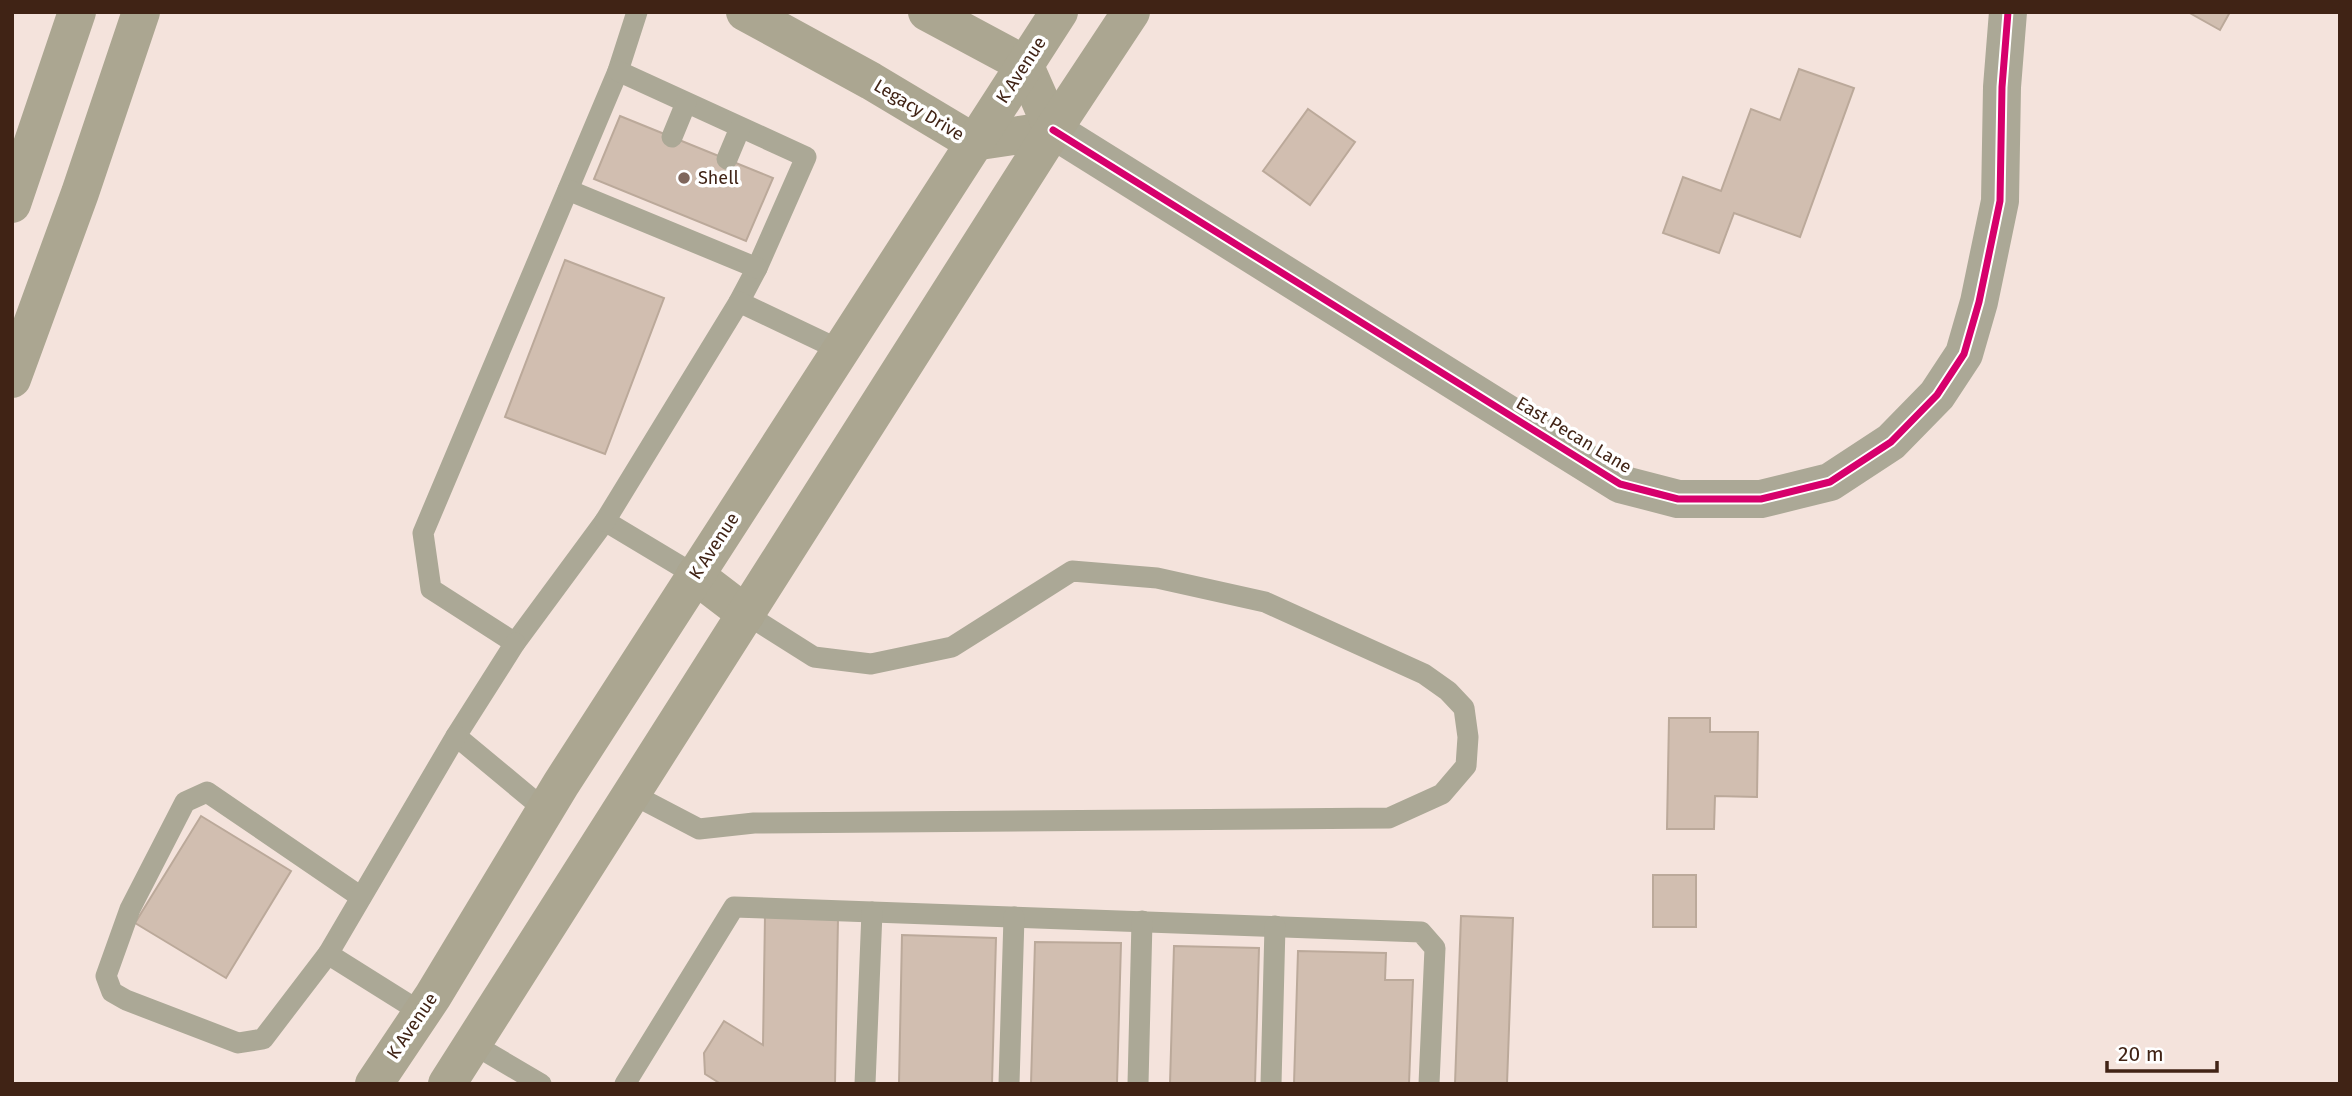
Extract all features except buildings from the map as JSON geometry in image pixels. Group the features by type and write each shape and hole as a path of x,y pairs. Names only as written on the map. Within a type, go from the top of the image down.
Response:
{"main road":[{"path":"12,204 78,12"},
{"path":"12,379 80,192 141,12"},
{"name":"Legacy Drive","path":"745,12 871,81 973,142 1053,130"},
{"path":"928,12 1024,65 1053,130"},
{"name":"K Avenue","path":"374,1084 422,1013 545,810 695,575 1059,12"},
{"path":"447,1084 1053,130 1131,12"},
{"path":"695,575 746,614"},
{"path":"422,1013 473,1044"}],"street":[{"name":"East Pecan Lane","path":"1053,130 1620,484 1678,499 1761,499 1830,482 1891,442 1937,395 1964,354 1979,302 2000,201 2002,87 2008,12"}],"lane":[{"path":"515,643 431,589 423,533 618,71 637,12"},
{"path":"361,897 207,792 185,802 130,909 106,976 112,992 126,1000 238,1043 263,1039 328,954 456,736 515,643 605,521 739,302 806,157 618,71"},
{"path":"672,137 686,103"},
{"path":"727,159 740,128"},
{"path":"568,190 641,209 695,231 757,268"},
{"path":"739,302 840,350"},
{"path":"605,521 695,575"},
{"path":"632,794 699,829 754,823 1389,818 1442,794 1466,766 1468,737 1464,708 1448,691 1424,674 1265,602 1157,578 1072,571 952,647 871,664 814,657 746,614"},
{"path":"456,736 545,810"},
{"path":"625,1084 734,907 1421,932 1435,948 1429,1084"},
{"path":"865,1084 872,912"},
{"path":"1009,1084 1014,917"},
{"path":"1138,1084 1142,921"},
{"path":"1271,1084 1275,926"},
{"path":"328,954 422,1013"},
{"path":"473,1044 541,1084"}],"cycle path":[{"path":"1053,130 1620,484 1678,499 1761,499 1830,482 1891,442 1937,395 1964,354 1979,302 2000,201 2002,87 2008,12"}],"place":[{"name":"Shell","path":"684,178"}]}
